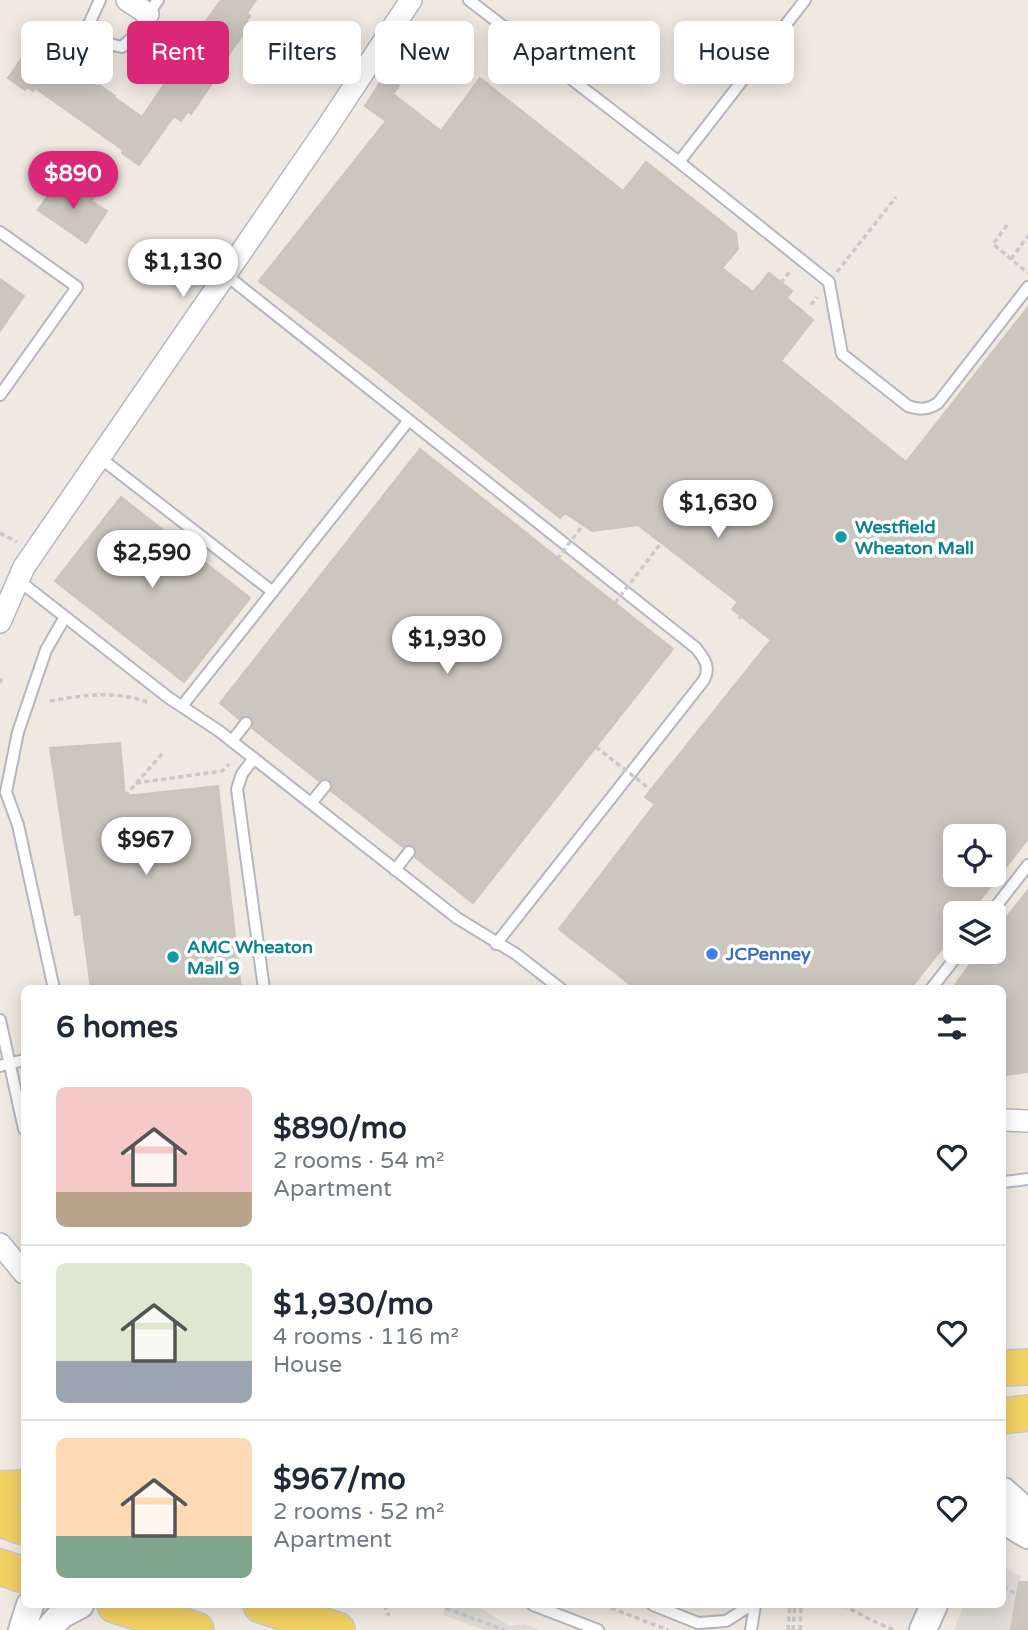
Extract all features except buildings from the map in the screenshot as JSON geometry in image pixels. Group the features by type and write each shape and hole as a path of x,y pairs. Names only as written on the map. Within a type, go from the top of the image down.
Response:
{"main road":[{"path":"1006,1368 1028,1367"},
{"path":"1006,1416 1028,1413"},
{"path":"0,1489 21,1488"},
{"path":"0,1519 21,1526"},
{"path":"0,1536 21,1537"},
{"path":"0,1567 21,1574"},
{"path":"125,1608 195,1630"},
{"path":"273,1608 313,1618"}],"street":[{"path":"127,0 153,7"},
{"path":"0,622 24,567 328,127 411,0"},
{"path":"1006,1120 1028,1121"},
{"path":"0,1244 21,1269"},
{"path":"1006,1493 1028,1513"},
{"path":"1006,1522 1028,1535"},
{"path":"22,1630 29,1608"},
{"path":"48,1630 61,1615 74,1608"},
{"path":"923,1630 933,1608"}],"lane":[{"path":"100,0 88,26 96,36 110,45 122,47 132,38 153,7"},
{"path":"679,162 805,0"},
{"path":"473,1 829,282 842,354 908,406 918,410 938,403 1028,287"},
{"path":"0,232 78,287 0,395"},
{"path":"226,275 696,648 706,660 708,673 704,680 496,944"},
{"path":"182,706 409,420"},
{"path":"99,457 273,592"},
{"path":"18,580 232,741 457,918 516,954 556,985"},
{"path":"53,985 18,825 3,796 18,732 46,650 65,617"},
{"path":"232,741 246,723"},
{"path":"254,758 242,774 237,789 263,985"},
{"path":"311,803 325,786"},
{"path":"395,870 409,852"},
{"path":"1000,901 1028,865"},
{"path":"934,985 951,964"},
{"path":"941,985 942,975"},
{"path":"0,1020 5,1065 21,1119"},
{"path":"1006,1182 1028,1179"},
{"path":"542,1608 598,1630"},
{"path":"557,1608 563,1615"},
{"path":"660,1608 698,1623 726,1621 748,1608"},
{"path":"751,1630 753,1608"}],"path":[{"path":"811,305 896,197"},
{"path":"1007,225 993,244 1028,273"},
{"path":"1011,259 1028,236"},
{"path":"781,283 790,271"},
{"path":"557,559 583,525"},
{"path":"0,533 17,542"},
{"path":"615,603 661,543"},
{"path":"50,701 87,694 136,698 149,703"},
{"path":"596,747 651,790"},
{"path":"125,796 162,754"},
{"path":"136,783 222,771 229,764"},
{"path":"1006,1588 1017,1594"},
{"path":"385,1608 389,1616"},
{"path":"446,1608 504,1630"},
{"path":"611,1608 668,1630"},
{"path":"790,1630 792,1608"},
{"path":"800,1630 801,1608"},
{"path":"849,1608 894,1630"}],"shaded area":[{"path":"1006,1568 1021,1576 1011,1630 954,1630 963,1608 1006,1608"},
{"path":"444,1608 480,1608 510,1626 525,1624 538,1630 485,1630 443,1615"}],"place":[{"name":"Westfield Wheaton Mall","path":"841,537"},
{"name":"JCPenney","path":"712,954"},
{"name":"AMC Wheaton Mall 9","path":"173,957"}]}
